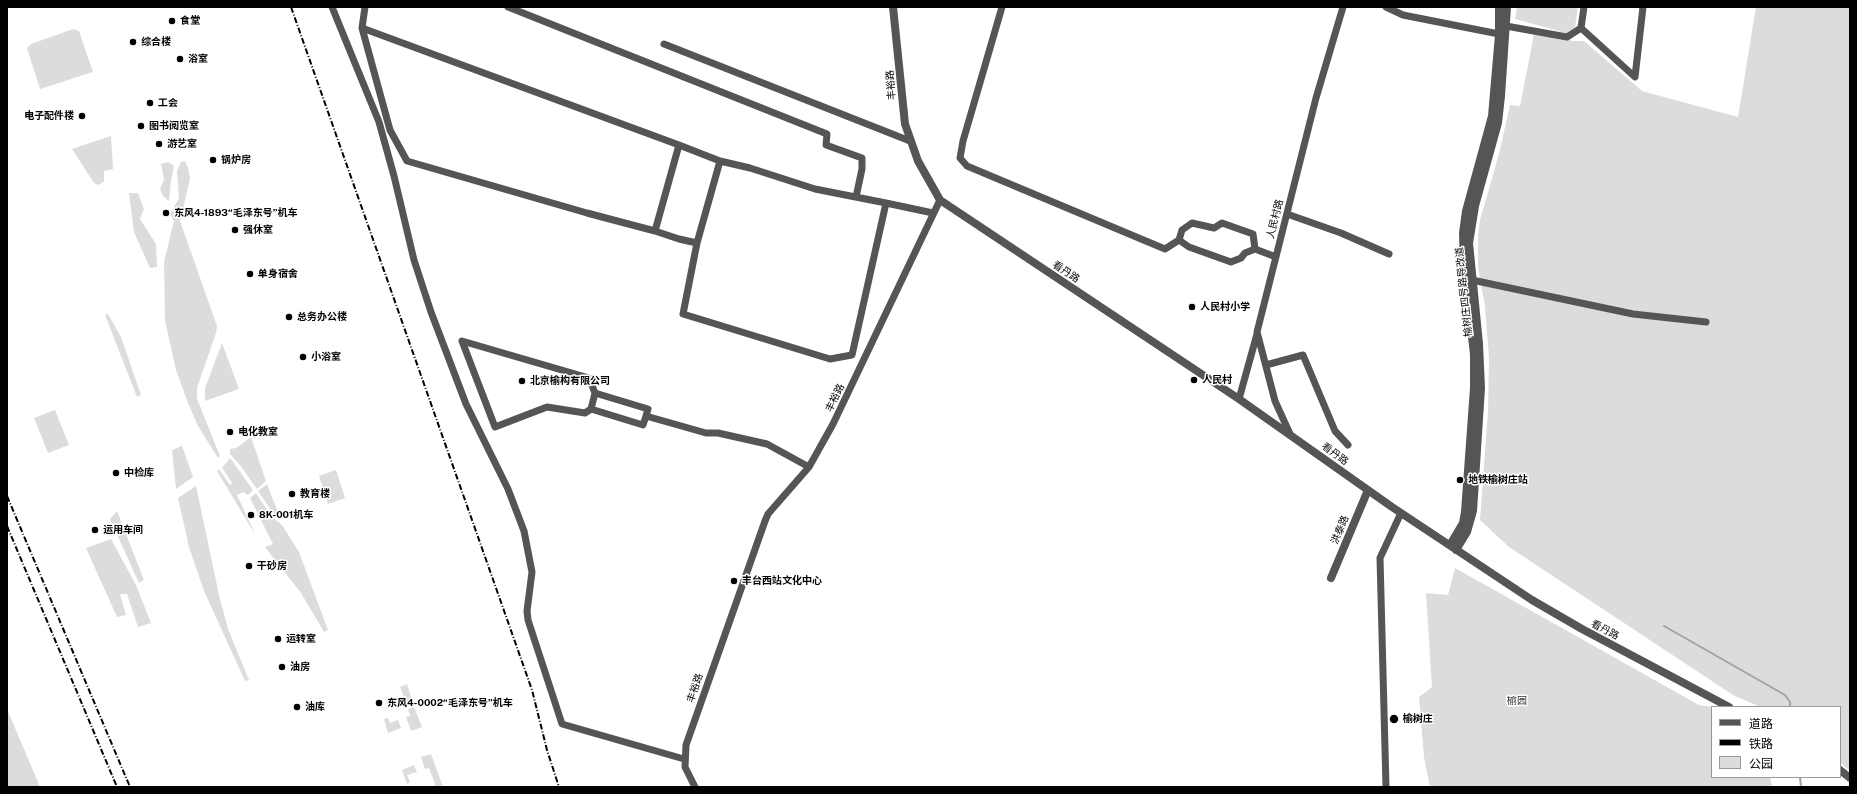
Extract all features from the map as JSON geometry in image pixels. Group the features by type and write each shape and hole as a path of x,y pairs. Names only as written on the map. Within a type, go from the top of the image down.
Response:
{"street":[{"path":"365,7 362,28 390,130 407,161 588,214 697,243"},
{"path":"508,7 827,134 826,144 862,158 862,169 856,197"},
{"name":"丰裕路","path":"695,787 687,774 684,759 686,745 765,521 768,514 809,467 849,392 940,200 927,181 910,141 903,106 893,7"},
{"path":"1002,7 963,141 960,158 967,166 1165,249 1179,240 1182,230 1192,223 1214,228 1222,223 1252,234 1255,249"},
{"name":"人民村路","path":"1290,434 1275,401 1258,332 1316,98 1343,7"},
{"path":"1386,7 1403,15 1503,35"},
{"name":"榆树庄四号路导改道","path":"1453,547 1467,532 1473,511 1481,388 1480,344 1469,243 1471,224 1498,123 1503,35 1499,7"},
{"name":"榆树庄四号路导改道","path":"1453,547 1463,523 1465,512 1474,388 1474,354 1464,269 1463,233 1466,211 1492,116 1503,35 1506,26 1507,7"},
{"path":"1581,28 1584,7"},
{"path":"1581,28 1635,77 1643,7"},
{"path":"334,10 379,122 394,176 414,260 431,312 466,404 508,489 524,531 532,572 527,611 528,620 562,724 684,759"},
{"path":"1506,26 1566,37 1581,28"},
{"path":"362,28 720,161 750,168 815,189 933,213"},
{"path":"664,44 910,141"},
{"path":"655,231 679,145"},
{"path":"720,161 697,243 683,314 830,359 852,356 886,203"},
{"name":"看丹路","path":"940,200 1290,434 1401,513 1532,600 1582,629 1727,706"},
{"path":"1287,214 1341,233 1389,254"},
{"path":"1179,240 1189,247 1231,262 1255,249 1276,257"},
{"path":"1472,280 1633,314 1706,322"},
{"path":"1238,399 1258,332"},
{"path":"462,342 589,378 595,393 591,409 585,413 547,407 495,427 462,342"},
{"path":"1266,364 1302,355 1335,431 1348,445"},
{"path":"591,409 643,424 648,409 595,393"},
{"path":"646,416 706,433 718,433 767,444 809,467"},
{"name":"洪泰路","path":"1331,578 1368,490"},
{"path":"1386,787 1380,558 1401,513"},
{"path":"1841,771 1850,778"}],"green space":[{"path":"1517,7 1578,7 1575,27 1566,33 1515,19"},
{"path":"1756,7 1850,7 1850,771 1841,763 1841,706 1758,706 1733,695 1509,547 1480,520 1488,411 1489,358 1485,306 1478,268 1478,235 1480,220 1499,154 1510,105 1520,106 1534,34 1574,41 1584,41 1642,91 1738,117"},
{"path":"73,29 79,31 93,72 40,89 27,48 31,44"},
{"path":"111,136 113,169 104,171 104,181 99,185 94,183 72,149"},
{"path":"185,161 190,179 180,221 217,326 197,388 197,399 220,456 218,458 198,426 188,403 176,370 165,321 164,262 174,221 170,214 179,198 177,171 181,162"},
{"path":"168,162 174,166 169,201 163,196 160,189 164,180 161,164"},
{"path":"129,193 138,193 144,209 140,219 156,244 157,267 150,268 134,232"},
{"path":"108,314 121,337 141,395 137,397 105,315"},
{"path":"222,343 239,389 205,401 205,388"},
{"path":"55,410 69,445 48,453 34,418"},
{"path":"251,437 266,481 257,489 230,454 230,449 236,448"},
{"path":"182,446 193,477 176,489 172,450"},
{"path":"230,458 253,490 248,495 243,492 237,495 256,536 217,471 219,469 230,485 232,483 222,468"},
{"path":"336,470 345,498 328,504 319,476"},
{"path":"267,484 280,518 273,513 258,491"},
{"path":"196,486 219,595 228,629 249,680 245,681 204,591 189,547 178,498"},
{"path":"256,493 271,516 282,525 299,552 328,630 324,632 301,593 265,547 273,544 250,498"},
{"path":"117,511 144,580 139,583 110,519"},
{"path":"111,539 136,585 151,623 138,627 127,594 120,594 126,615 117,617 86,548"},
{"name":"榆园","path":"1455,568 1699,705 1711,707 1711,778 1770,778 1772,787 1430,787 1424,757 1419,697 1432,687 1426,593 1448,595"},
{"path":"407,684 413,703 407,706 400,687"},
{"path":"414,707 422,727 411,731 406,717 410,716 408,709"},
{"path":"7,709 40,787 7,787"},
{"path":"388,718 390,723 398,720 401,728 388,733 384,719"},
{"path":"431,754 443,787 436,787 429,768 425,769 421,757"},
{"path":"414,765 417,772 407,775 410,782 407,784 402,770"}],"waterway":[{"path":"1664,626 1785,695 1790,702 1790,706"},
{"path":"1800,778 1801,787"}],"railway":[{"path":"291,7 532,690 547,750 559,787"},
{"path":"7,496 130,787"},
{"path":"7,526 117,787"}],"place":[{"name":"食堂","path":"172,21"},
{"name":"综合楼","path":"133,42"},
{"name":"浴室","path":"180,59"},
{"name":"工会","path":"150,103"},
{"name":"电子配件楼","path":"82,116"},
{"name":"图书阅览室","path":"141,126"},
{"name":"游艺室","path":"159,144"},
{"name":"锅炉房","path":"213,160"},
{"name":"东风4-1893“毛泽东号”机车","path":"166,213"},
{"name":"强休室","path":"235,230"},
{"name":"单身宿舍","path":"250,274"},
{"name":"人民村小学","path":"1192,307"},
{"name":"总务办公楼","path":"289,317"},
{"name":"小浴室","path":"303,357"},
{"name":"人民村","path":"1194,380"},
{"name":"北京榆构有限公司","path":"522,381"},
{"name":"电化教室","path":"230,432"},
{"name":"中检库","path":"116,473"},
{"name":"地铁榆树庄站","path":"1460,480"},
{"name":"教育楼","path":"292,494"},
{"name":"8K-001机车","path":"251,515"},
{"name":"运用车间","path":"95,530"},
{"name":"干砂房","path":"249,566"},
{"name":"丰台西站文化中心","path":"734,581"},
{"name":"运转室","path":"278,639"},
{"name":"油房","path":"282,667"},
{"name":"东风4-0002“毛泽东号”机车","path":"379,703"},
{"name":"油库","path":"297,707"},
{"name":"榆树庄","path":"1394,719"}]}
